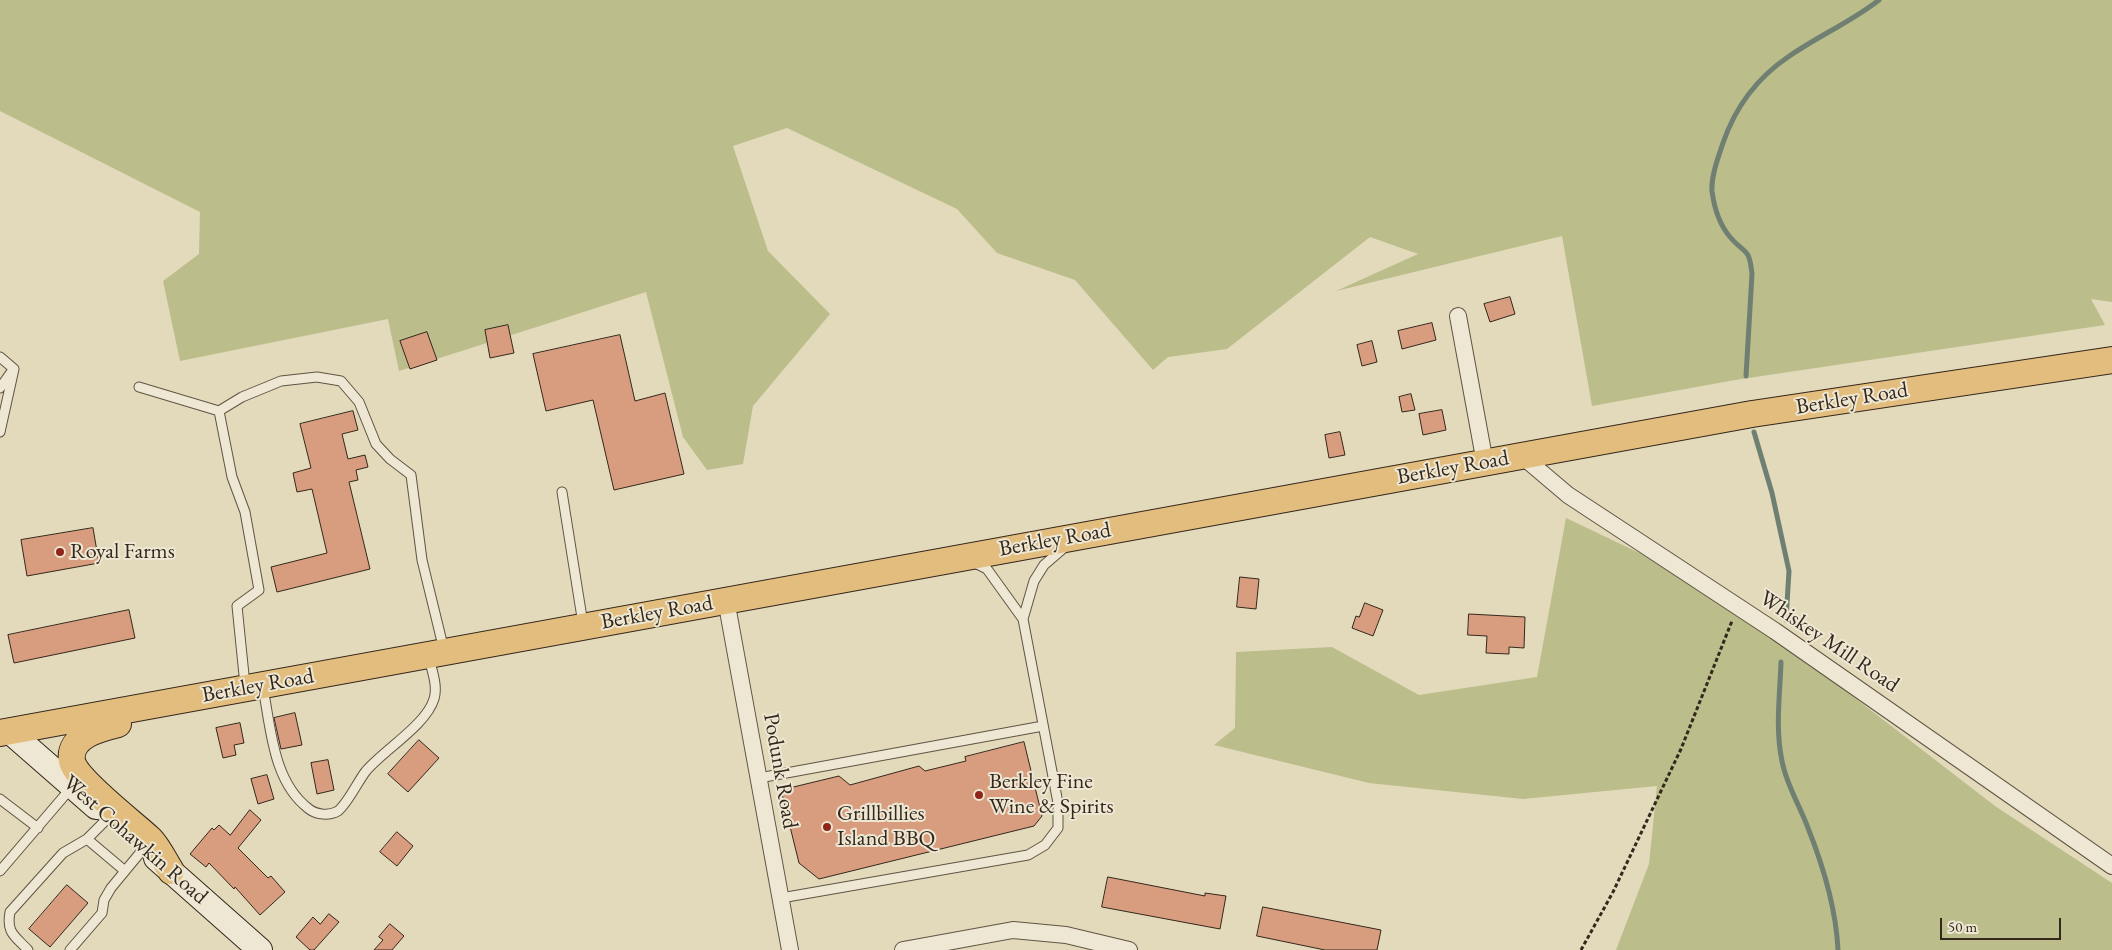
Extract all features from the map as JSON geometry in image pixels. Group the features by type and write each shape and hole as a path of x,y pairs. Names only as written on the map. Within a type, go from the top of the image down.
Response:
{"main road":[{"name":"Berkley Road","path":"3,729 254,687 1752,414 2112,360"},
{"path":"171,871 148,844 76,781 72,760 74,749 80,739 92,732 116,724 186,711 219,693"},
{"name":"West Cohawkin Road","path":"3,729 76,781"},
{"name":"West Cohawkin Road","path":"171,871 260,950"}],"street":[{"path":"1458,316 1485,463"},
{"name":"Whiskey Mill Road","path":"1522,456 1568,495 1738,607 2112,866"},
{"name":"Podunk Road","path":"726,600 790,950"},
{"path":"903,950 969,944 1013,930 1066,935 1108,948 1130,950"}],"lane":[{"path":"0,357 14,369"},
{"path":"0,375 14,369"},
{"path":"0,380 14,369"},
{"path":"0,388 14,369"},
{"path":"0,404 14,369"},
{"path":"0,432 14,369"},
{"path":"139,387 219,411 242,397 281,381 317,377 341,381 359,402 376,444 390,459 411,475 436,654 434,699 425,715 411,730 365,772 339,810 327,815 314,812 300,802 288,786 279,765 254,687 237,606 259,590 245,512 232,477 219,411"},
{"path":"562,492 583,627"},
{"path":"1023,619 1034,581 1044,565 1078,536"},
{"path":"781,898 1028,855 1045,845 1058,828 1058,803 1023,619 987,569 961,557"},
{"path":"759,778 1043,726"},
{"path":"0,871 76,781"},
{"path":"0,799 38,828"},
{"path":"28,950 11,933 8,924 10,912 63,852 87,839 113,813"},
{"path":"87,839 124,872"},
{"path":"70,950 102,913 104,900 124,872 148,844"}],"path":[{"path":"1581,950 1613,892 1680,748 1738,607"}],"green space":[{"path":"0,0 2112,0 2112,302 2091,299 2105,325 1735,380 1592,406 1562,236 1336,291 1418,254 1370,237 1227,349 1168,357 1153,370 1075,280 997,253 957,209 787,128 733,146 768,251 830,314 753,406 743,464 707,470 683,437 646,292 399,371 388,319 180,361 163,281 199,254 200,212 0,111"},
{"path":"1566,518 1711,587 1995,806 2112,883 2112,950 1616,950 1649,864 1657,786 1523,799 1369,783 1214,745 1235,728 1236,652 1332,647 1419,695 1537,677"}],"building":[{"path":"1510,297 1515,314 1490,322 1484,304"},
{"path":"1432,323 1436,340 1402,349 1398,331"},
{"path":"508,325 514,353 490,358 485,330"},
{"path":"427,332 437,360 410,369 400,341"},
{"path":"620,335 635,401 665,393 684,474 614,490 593,400 546,411 533,354"},
{"path":"1372,341 1377,362 1362,366 1357,345"},
{"path":"1411,394 1415,410 1402,412 1399,397"},
{"path":"1442,410 1446,430 1423,435 1419,414"},
{"path":"353,411 358,430 342,434 348,459 365,455 368,467 356,470 358,480 349,482 370,569 277,592 271,567 327,553 312,489 297,492 293,473 311,468 300,424"},
{"path":"1340,432 1345,455 1329,458 1325,435"},
{"name":"Royal Farms","path":"93,528 99,563 27,576 21,540"},
{"path":"1240,577 1259,579 1256,609 1237,607"},
{"path":"1365,603 1383,610 1373,636 1352,628 1356,616 1359,617"},
{"path":"129,610 135,638 14,663 8,635"},
{"path":"1469,614 1525,617 1524,648 1509,647 1509,654 1486,653 1487,636 1468,635"},
{"path":"295,713 302,745 281,749 274,718"},
{"path":"240,723 244,743 234,745 236,755 223,758 216,728"},
{"path":"419,740 439,758 408,792 388,774"},
{"path":"1024,742 1042,816 1034,826 819,879 799,863 781,790 839,776 850,785 919,766 925,771 966,761 965,757"},
{"path":"328,760 334,790 317,794 311,763"},
{"path":"267,775 274,799 258,804 251,779"},
{"path":"250,810 261,820 238,848 268,878 271,876 285,892 260,915 235,887 234,889 209,863 206,867 190,854 212,828 214,830 219,825 230,835"},
{"path":"397,832 413,846 397,866 380,852"},
{"path":"1108,877 1205,896 1205,893 1226,896 1220,929 1102,907"},
{"path":"67,885 88,903 50,947 29,929"},
{"path":"1263,907 1381,930 1377,950 1325,950 1257,936"},
{"path":"329,914 339,922 314,950 310,950 296,937 313,917 320,924"},
{"path":"390,924 404,936 392,950 374,950 383,940 379,937"}],"waterway":[{"path":"1746,376 1752,274 1748,255 1726,232 1714,203 1713,179 1723,143 1741,106 1766,74 1799,49 1879,0"},
{"path":"1754,432 1772,493 1789,571 1786,620"},
{"path":"1781,662 1778,724 1782,761 1824,873 1835,919 1838,950"}],"place":[{"name":"Royal Farms","path":"60,552"},
{"name":"Berkley Fine Wine & Spirits","path":"979,795"},
{"name":"Grillbillies Island BBQ","path":"827,827"}]}
